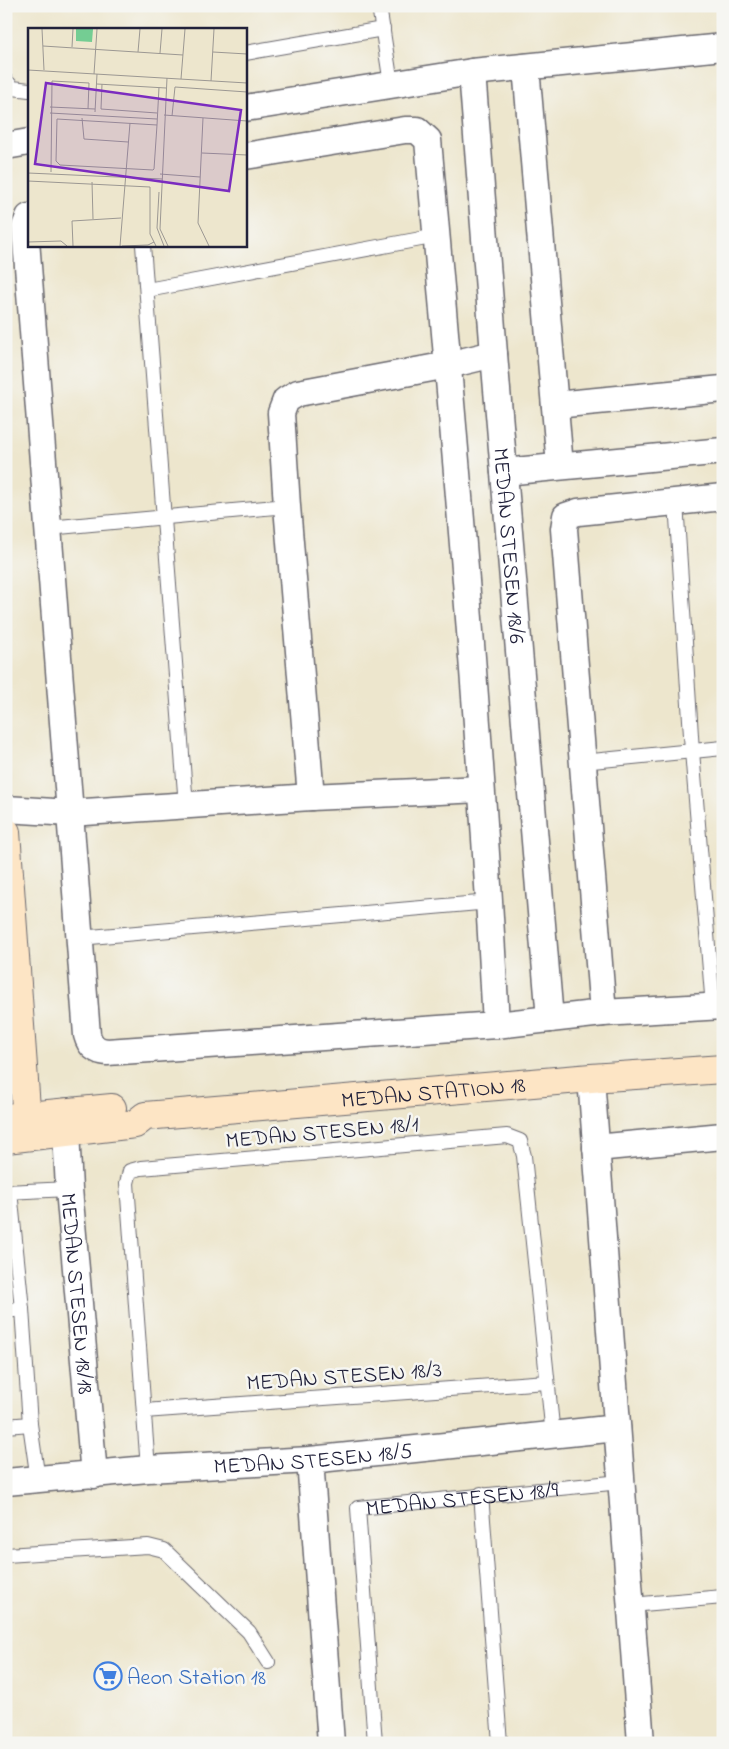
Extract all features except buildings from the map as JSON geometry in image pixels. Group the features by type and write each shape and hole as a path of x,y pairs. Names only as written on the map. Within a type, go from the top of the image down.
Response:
{"street":[{"path":"246,108 472,72 723,47"},
{"path":"526,67 560,466"},
{"name":"MEDAN STESEN 18/6","path":"472,72 550,1018"},
{"path":"246,156 405,130 417,130 428,140 448,364 490,902 496,1025"},
{"path":"6,146 28,142"},
{"path":"28,220 25,228 79,938 87,1035 89,1042 94,1048 100,1051 117,1052 496,1025 603,1013 718,1006"},
{"path":"310,797 281,413 286,400 298,393 494,354"},
{"path":"555,405 723,389"},
{"path":"504,472 723,451"},
{"path":"603,1013 564,529 566,516 578,512 723,497"},
{"path":"6,809 70,813 310,797 481,789"},
{"path":"6,832 17,1127"},
{"name":"MEDAN STATION 18","path":"17,1127 66,1122 135,1124 145,1116 591,1078 723,1069"},
{"path":"591,1078 641,1743"},
{"name":"MEDAN STESEN 18/18","path":"66,1122 69,1189 94,1475"},
{"path":"596,1148 723,1136"},
{"name":"MEDAN STESEN 18/5","path":"6,1482 148,1469 310,1460 617,1428"},
{"path":"310,1460 331,1743"}],"lane":[{"path":"379,6 391,84"},
{"path":"246,53 383,29"},
{"path":"6,80 13,88 28,90"},
{"path":"147,290 437,236"},
{"path":"143,246 186,806"},
{"path":"676,502 692,751 718,1006"},
{"path":"48,528 287,506"},
{"path":"582,762 723,748"},
{"path":"79,938 490,902"},
{"name":"MEDAN STESEN 18/1","path":"148,1469 127,1183 130,1171 141,1168 507,1136 520,1141 524,1156 553,1435"},
{"path":"38,1480 30,1424 22,1309 8,1192 69,1189"},
{"path":"6,1311 22,1309"},
{"name":"MEDAN STESEN 18/3","path":"144,1411 547,1382"},
{"path":"6,1426 30,1424"},
{"name":"MEDAN STESEN 18/9","path":"375,1743 358,1508 481,1494 621,1482"},
{"path":"481,1494 500,1743"},
{"path":"6,1555 148,1546 164,1550 249,1632 268,1662"},
{"path":"631,1605 723,1597"}],"place":[{"name":"Aeon Station 18","path":"108,1676"}]}
